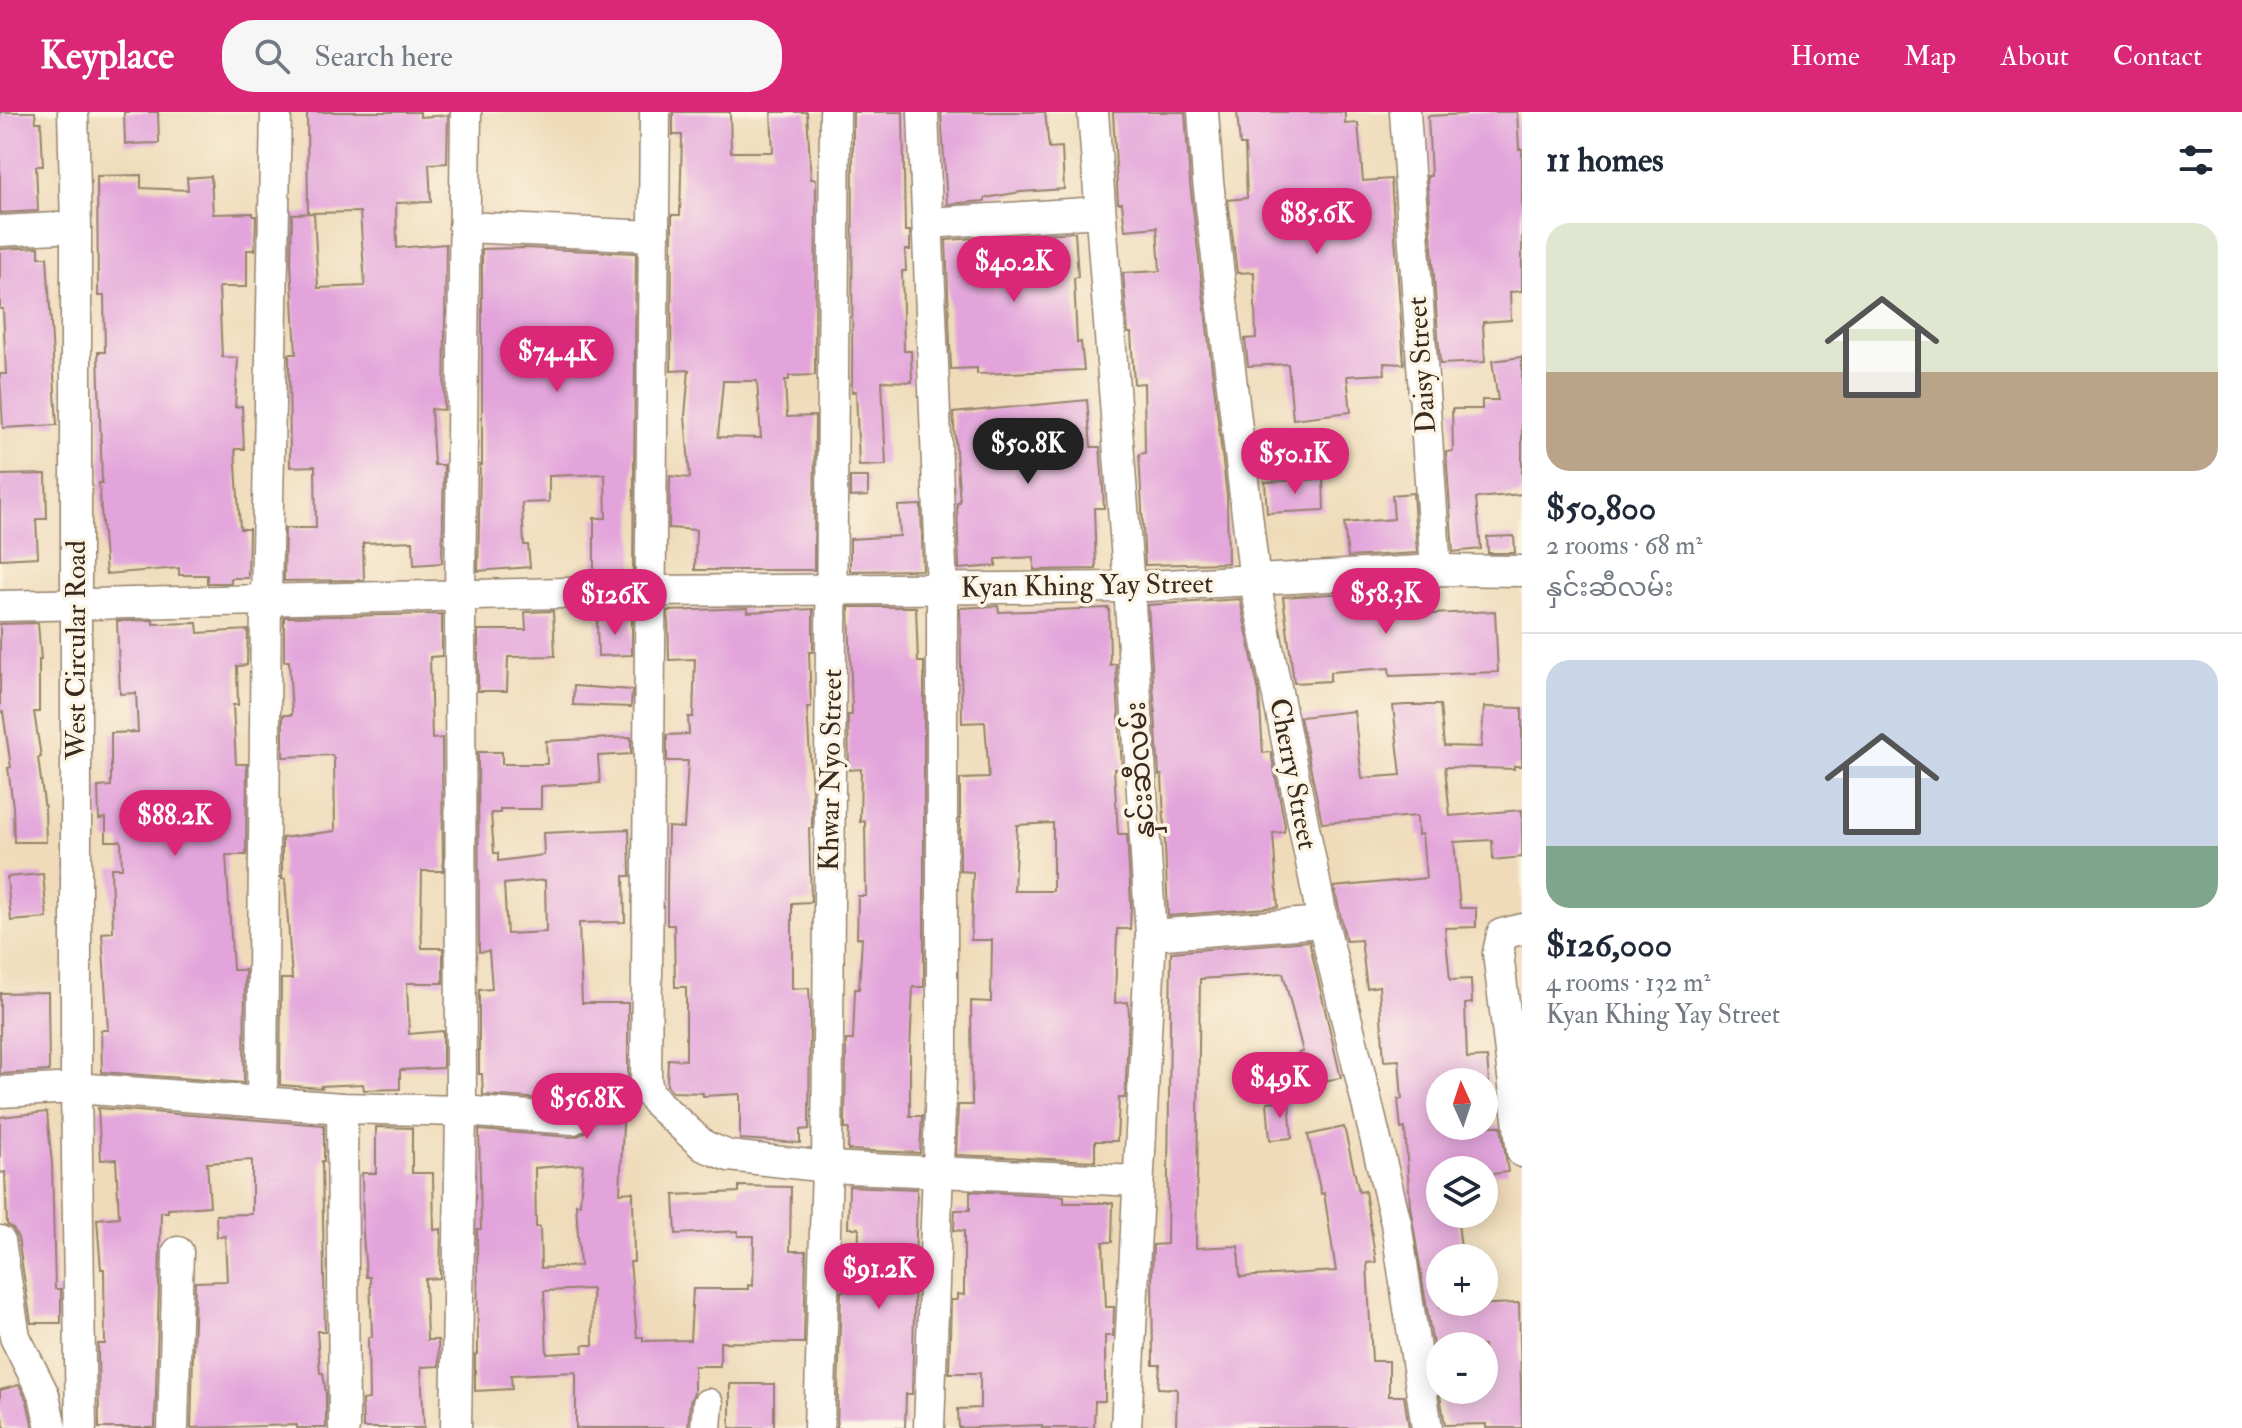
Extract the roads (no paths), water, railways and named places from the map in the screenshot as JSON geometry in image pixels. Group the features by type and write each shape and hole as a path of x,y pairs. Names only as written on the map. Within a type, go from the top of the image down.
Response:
{"street":[{"name":"West Circular Road","path":"73,112 76,227 76,1088 81,1428"},
{"path":"262,1101 266,598 276,112"},
{"path":"456,1428 461,1111 460,596 466,112"},
{"path":"655,112 648,1091 704,1146 729,1156 827,1167 1138,1181"},
{"name":"Khwar Nyo Street","path":"819,1428 827,1167 835,112"},
{"path":"923,112 942,590 944,898 929,1428"},
{"name":"နှင်းဆီလမ်း","path":"1093,112 1129,587 1151,935 1126,1428"},
{"name":"Cherry Street","path":"1203,112 1208,181 1255,582 1323,922 1396,1223 1427,1428"},
{"name":"Daisy Street","path":"1405,112 1436,570"},
{"path":"928,223 1100,212"},
{"path":"0,231 76,227"},
{"path":"464,227 654,236"},
{"name":"Kyan Khing Yay Street","path":"0,606 651,591 1129,587 1436,570 1522,571"},
{"path":"1151,935 1323,922"},
{"path":"1522,929 1502,934 1498,953 1516,1050 1522,1152"},
{"path":"0,1092 76,1088 342,1108 461,1111 573,1119"},
{"path":"342,1108 344,1428"},
{"path":"0,1241 15,1337 44,1395 51,1428"},
{"path":"173,1428 178,1252"}]}
